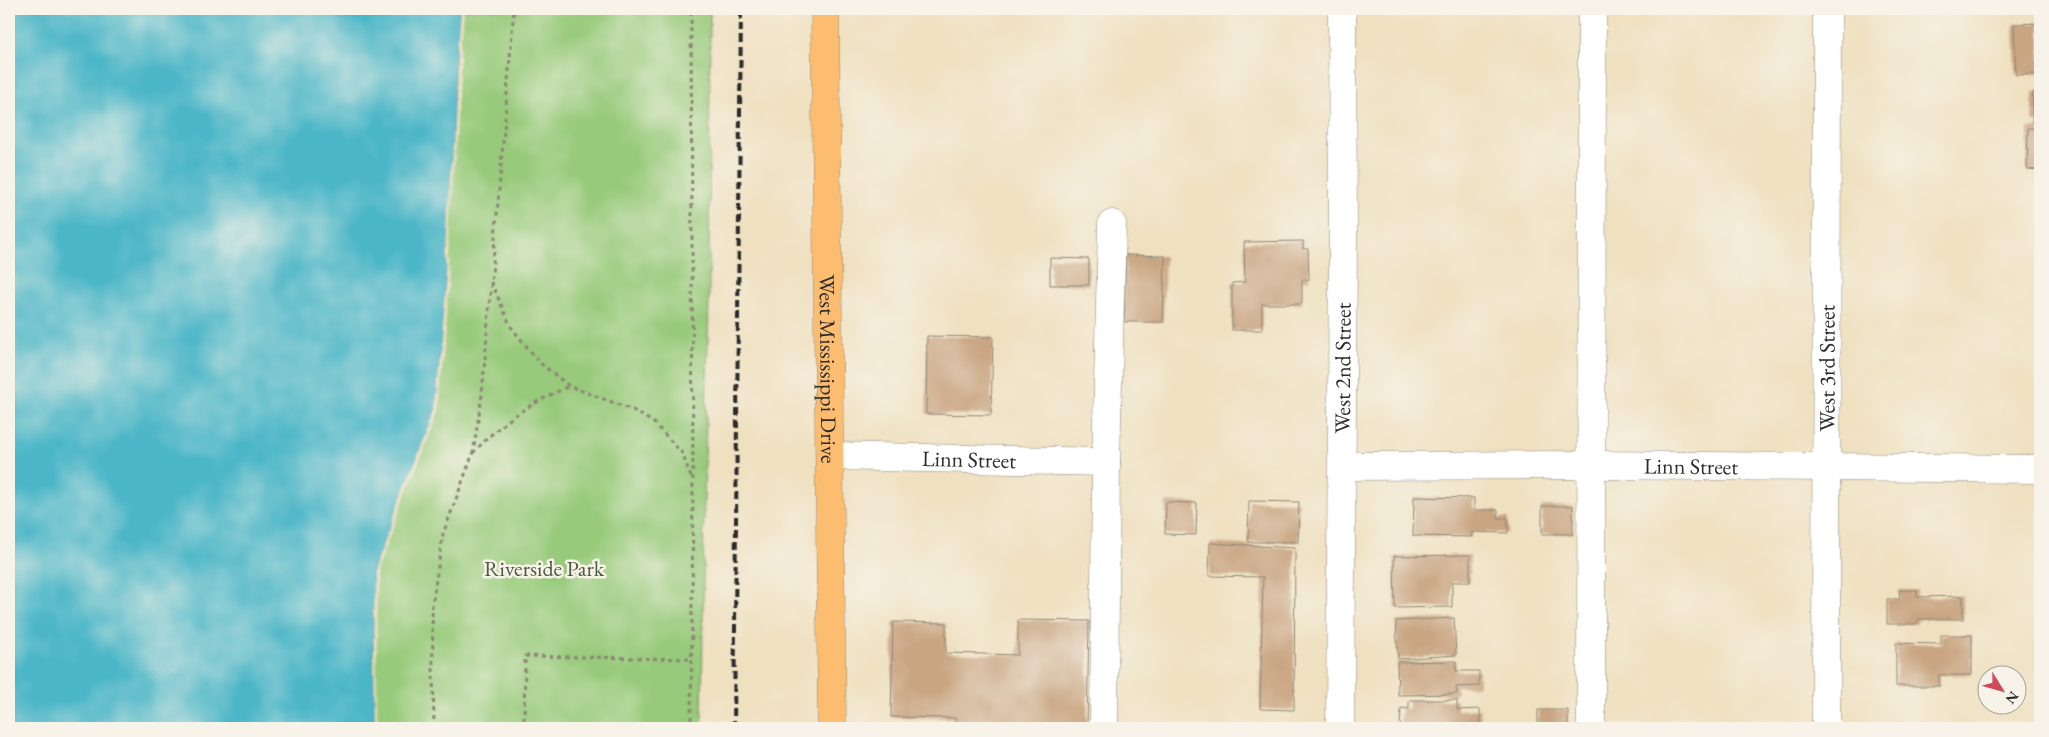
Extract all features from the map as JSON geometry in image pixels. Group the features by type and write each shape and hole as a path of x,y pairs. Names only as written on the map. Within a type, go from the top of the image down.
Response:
{"main road":[{"name":"West Mississippi Drive","path":"825,9 831,456 832,728"}],"street":[{"name":"West 2nd Street","path":"1340,728 1342,9"},
{"path":"1591,728 1592,9"},
{"name":"West 3rd Street","path":"1826,728 1828,9"},
{"path":"1104,728 1106,462 1112,224"},
{"name":"Linn Street","path":"831,456 1106,462"},
{"name":"Linn Street","path":"1342,466 1592,465 2040,469"}],"path":[{"path":"434,728 432,606 443,534 473,453 482,394 514,9"},
{"path":"691,9 693,483 691,728"},
{"path":"490,281 511,328 540,363 569,386 633,410 654,422 682,453 693,483"},
{"path":"473,453 495,429 533,402 569,386"},
{"path":"524,728 525,656 691,658"}],"green space":[{"name":"Riverside Park","path":"460,9 710,9 709,298 704,500 702,728 375,728 373,570 436,411"}],"water":[{"path":"9,9 460,9 455,68 449,238 436,411 373,570 375,728 9,728"}],"pier":[{"path":"460,9 463,9 458,68 451,238 439,411 376,570 377,728 375,728 373,570 436,410 449,238 455,68"}],"building":[{"path":"2040,23 2040,74 2016,75 2014,24"},
{"path":"2033,92 2040,92 2040,122 2032,122"},
{"path":"2028,128 2040,128 2040,170 2027,169"},
{"path":"1303,241 1303,249 1308,249 1309,280 1302,280 1302,304 1262,304 1262,330 1232,330 1232,283 1245,282 1244,242"},
{"path":"1126,255 1165,256 1163,322 1124,322"},
{"path":"1050,258 1089,259 1089,285 1050,285"},
{"path":"927,336 993,337 991,415 926,414"},
{"path":"1414,497 1474,498 1474,510 1498,510 1498,518 1508,518 1508,533 1472,532 1472,537 1413,536"},
{"path":"1249,501 1299,502 1298,542 1248,542"},
{"path":"1166,502 1197,503 1196,535 1165,534"},
{"path":"1542,506 1573,506 1573,534 1542,534"},
{"path":"1210,543 1295,548 1294,710 1260,709 1263,577 1209,576"},
{"path":"1470,555 1470,582 1452,582 1452,607 1395,608 1394,556"},
{"path":"1899,590 1917,590 1917,597 1963,596 1963,619 1919,619 1916,624 1887,624 1887,599 1900,599"},
{"path":"1454,618 1456,655 1398,659 1396,621"},
{"path":"1018,620 1089,621 1087,728 955,728 955,718 891,717 893,622 946,623 946,653 1018,655"},
{"path":"1941,635 1972,635 1972,675 1939,675 1939,686 1896,686 1896,643 1941,644"},
{"path":"1456,661 1456,671 1479,671 1479,686 1456,687 1457,694 1398,695 1397,662"},
{"path":"1409,700 1457,700 1457,710 1480,709 1481,728 1400,728 1401,708 1409,709"},
{"path":"1538,710 1568,710 1568,728 1538,728"}],"railway":[{"path":"734,728 741,9"}]}
